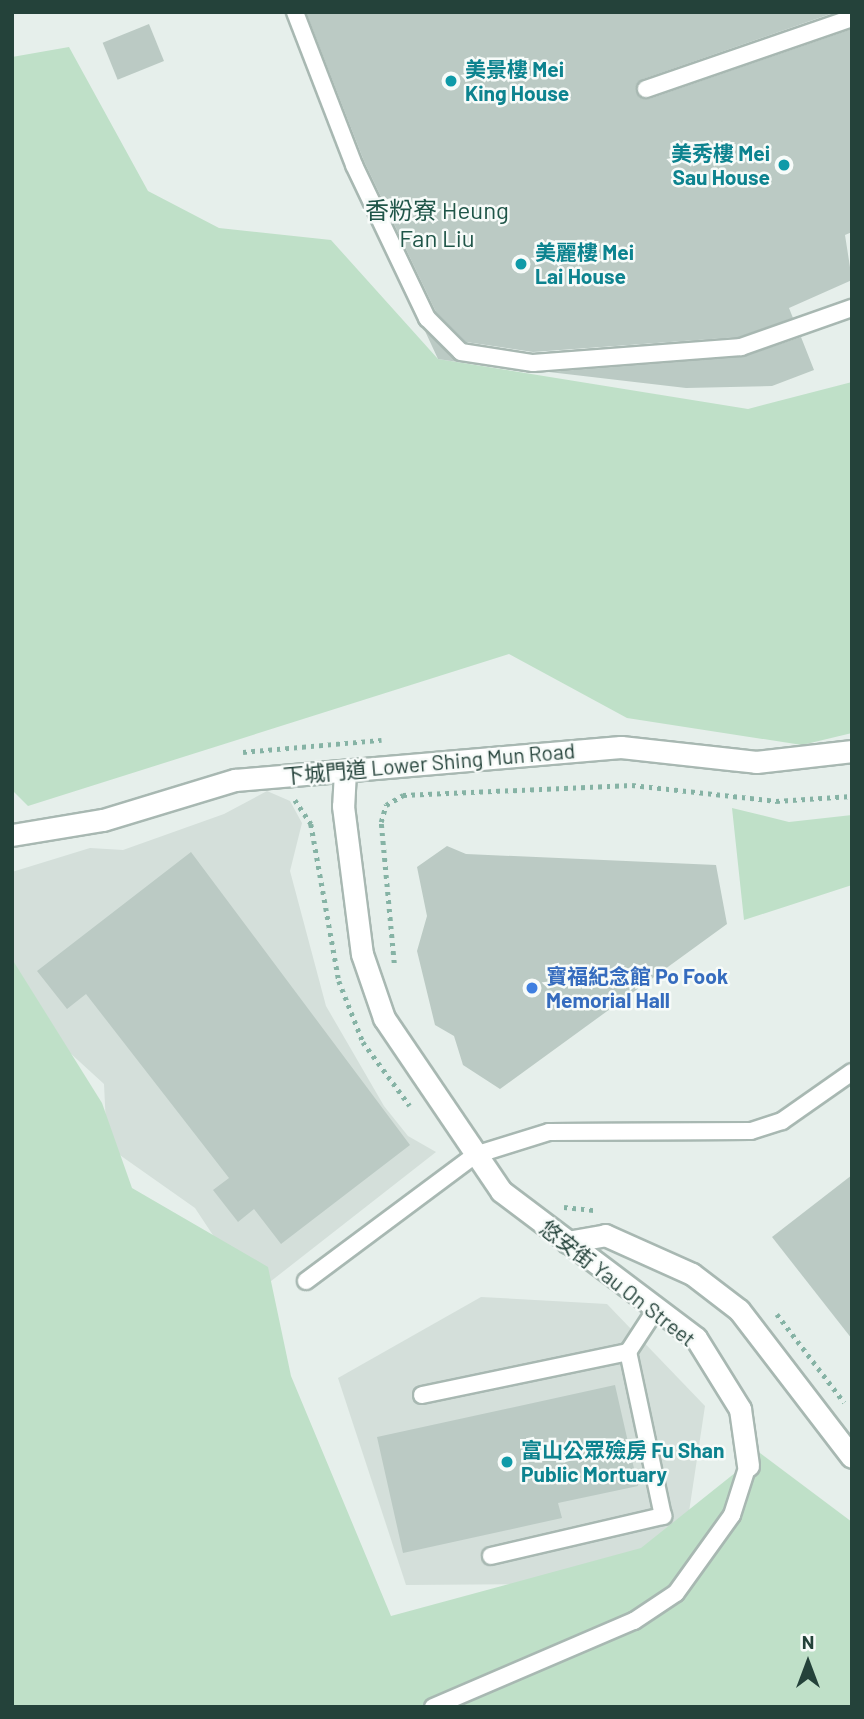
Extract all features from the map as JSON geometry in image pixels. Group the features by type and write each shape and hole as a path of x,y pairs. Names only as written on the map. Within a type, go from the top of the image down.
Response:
{"street":[{"name":"下城門道 Lower Shing Mun Road","path":"12,835 103,820 234,780 621,747 756,762 852,751"},
{"name":"悠安街 Yau On Street","path":"345,771 343,806 362,954 384,1018 501,1191 696,1338 740,1409 748,1465"},
{"path":"567,1242 605,1235 702,1281 739,1310 852,1457"}],"lane":[{"path":"295,12 354,165 427,318 461,352 533,363 741,347 852,308"},
{"path":"646,89 852,18"},
{"path":"306,1280 475,1155 550,1132 751,1131 782,1121 852,1072"},
{"path":"491,1556 663,1516 628,1352 656,1309"},
{"path":"422,1395 628,1352"},
{"name":"悠安街 Yau On Street","path":"433,1707 634,1621 676,1593 732,1515 748,1465"}],"path":[{"name":"下城門道 Lower Shing Mun Road","path":"395,968 381,822 386,805 403,795 632,785 775,801 852,796"},
{"name":"悠安街 Yau On Street","path":"552,1202 562,1206"}],"shaded area":[{"path":"267,791 290,801 302,823 290,871 326,1006 384,1106 408,1136 436,1152 266,1285 238,1273 195,1208 107,1146 104,1084 45,1030 12,1013 12,872 90,848 123,850 224,814"},
{"name":"富山公眾殮房 Fu Shan Public Mortuary","path":"481,1297 607,1304 705,1406 684,1545 545,1584 406,1585 338,1378"}],"green space":[{"path":"69,47 148,191 219,228 331,240 438,359 748,409 852,382 852,733 802,745 627,718 509,654 28,806 12,790 12,57"},
{"path":"732,808 789,822 852,815 852,885 744,920"},
{"path":"12,959 102,1103 132,1188 268,1267 291,1376 391,1616 641,1548 760,1453 852,1522 852,1707 12,1707"}],"building":[{"path":"306,12 836,12 643,79 636,88 640,97 649,99 852,29 852,232 845,235 852,280 789,308 793,318 739,337 533,352 466,342 436,312 364,161"},
{"path":"149,24 164,61 118,80 103,43"},
{"path":"425,331 454,359 458,362 438,359"},
{"path":"801,337 814,370 772,386 686,388 549,372 742,357"},
{"name":"寶福紀念館 Po Fook Memorial Hall","path":"447,846 466,854 716,865 727,924 500,1089 463,1065 454,1036 435,1025 417,951 427,916 417,867"},
{"path":"191,852 410,1145 281,1244 254,1209 238,1222 213,1190 229,1178 86,994 67,1009 37,971"},
{"path":"852,1175 852,1339 772,1237"},
{"name":"富山公眾殮房 Fu Shan Public Mortuary","path":"615,1385 638,1486 558,1503 562,1518 403,1553 377,1437"}],"place":[{"name":"美景樓 Mei King House","path":"451,81"},
{"name":"美秀樓 Mei Sau House","path":"784,165"},
{"name":"美麗樓 Mei Lai House","path":"521,264"},
{"name":"寶福紀念館 Po Fook Memorial Hall","path":"532,988"},
{"name":"富山公眾殮房 Fu Shan Public Mortuary","path":"507,1462"}],"district":[{"name":"香粉寮 Heung Fan Liu","path":"437,224"}]}
